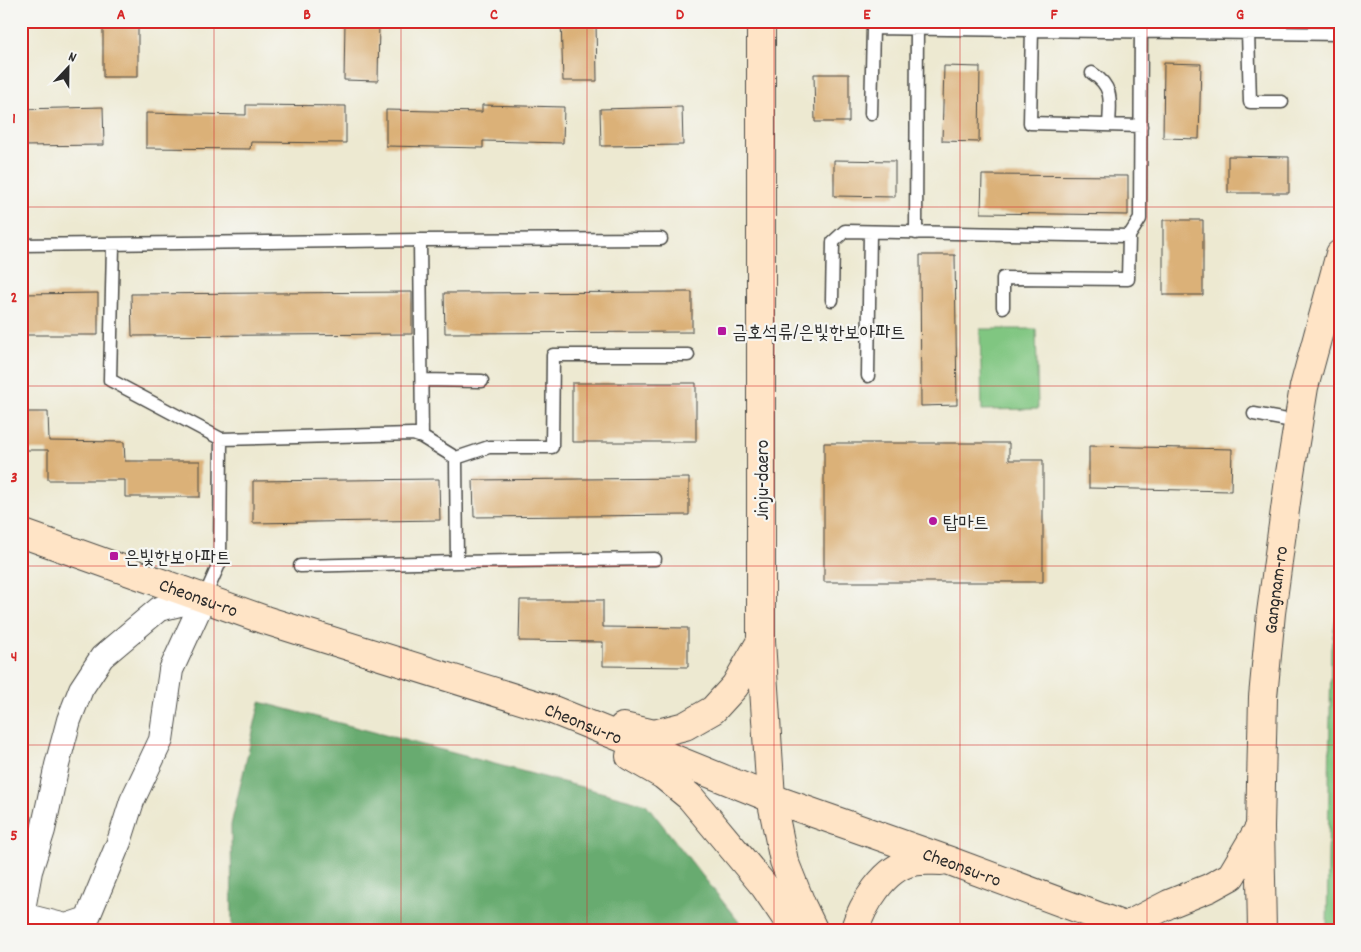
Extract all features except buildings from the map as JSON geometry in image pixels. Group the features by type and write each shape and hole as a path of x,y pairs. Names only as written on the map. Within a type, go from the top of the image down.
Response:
{"street":[{"name":"Jinju-daero","path":"761,21 761,641 771,798 784,861 814,931"},
{"name":"Gangnam-ro","path":"1262,931 1260,827 1265,678 1271,613 1304,387 1340,254"},
{"name":"Cheonsu-ro","path":"21,533 265,620 553,710 771,798 950,861 1132,929"},
{"path":"204,598 171,670 161,740 132,801 119,842 87,919 67,928 22,915 30,871 43,830 57,765 69,720 81,689 102,657 159,609 204,598"},
{"path":"553,710 654,734 685,726 713,710 735,686 761,641"},
{"path":"553,710 663,775 690,797 766,888 795,931"},
{"path":"1132,929 1169,904 1209,888 1231,876 1260,827"},
{"path":"854,931 860,913 877,887 896,869 913,862 950,861"}],"lane":[{"path":"916,233 917,24"},
{"path":"871,114 873,28 917,24 1032,29 1141,26 1248,32 1340,34"},
{"path":"1002,307 1002,278 1128,279 1129,236 1140,219 1141,26"},
{"path":"1032,29 1030,123 1141,126"},
{"path":"1248,32 1250,102 1282,102"},
{"path":"1092,73 1106,87 1110,97 1109,125"},
{"path":"832,300 833,242 845,231 1129,236"},
{"path":"868,376 870,232"},
{"path":"21,245 661,239"},
{"path":"420,240 422,437"},
{"path":"113,245 110,380 221,439 413,434 422,437 456,458"},
{"path":"456,458 489,447 552,447 552,354 688,355"},
{"path":"422,380 482,381"},
{"path":"1254,414 1298,422"},
{"path":"204,598 220,562 221,439"},
{"path":"456,458 457,562"},
{"path":"300,566 655,560"}],"green space":[{"path":"980,329 1036,329 1038,409 982,410"},
{"path":"1340,589 1340,931 1327,931 1331,649"},
{"path":"260,702 646,804 746,931 232,931 231,825"}],"place":[{"name":"금호석류/은빛한보아파트","path":"722,331"},
{"name":"탑마트","path":"933,521"},
{"name":"은빛한보아파트","path":"114,556"}]}
